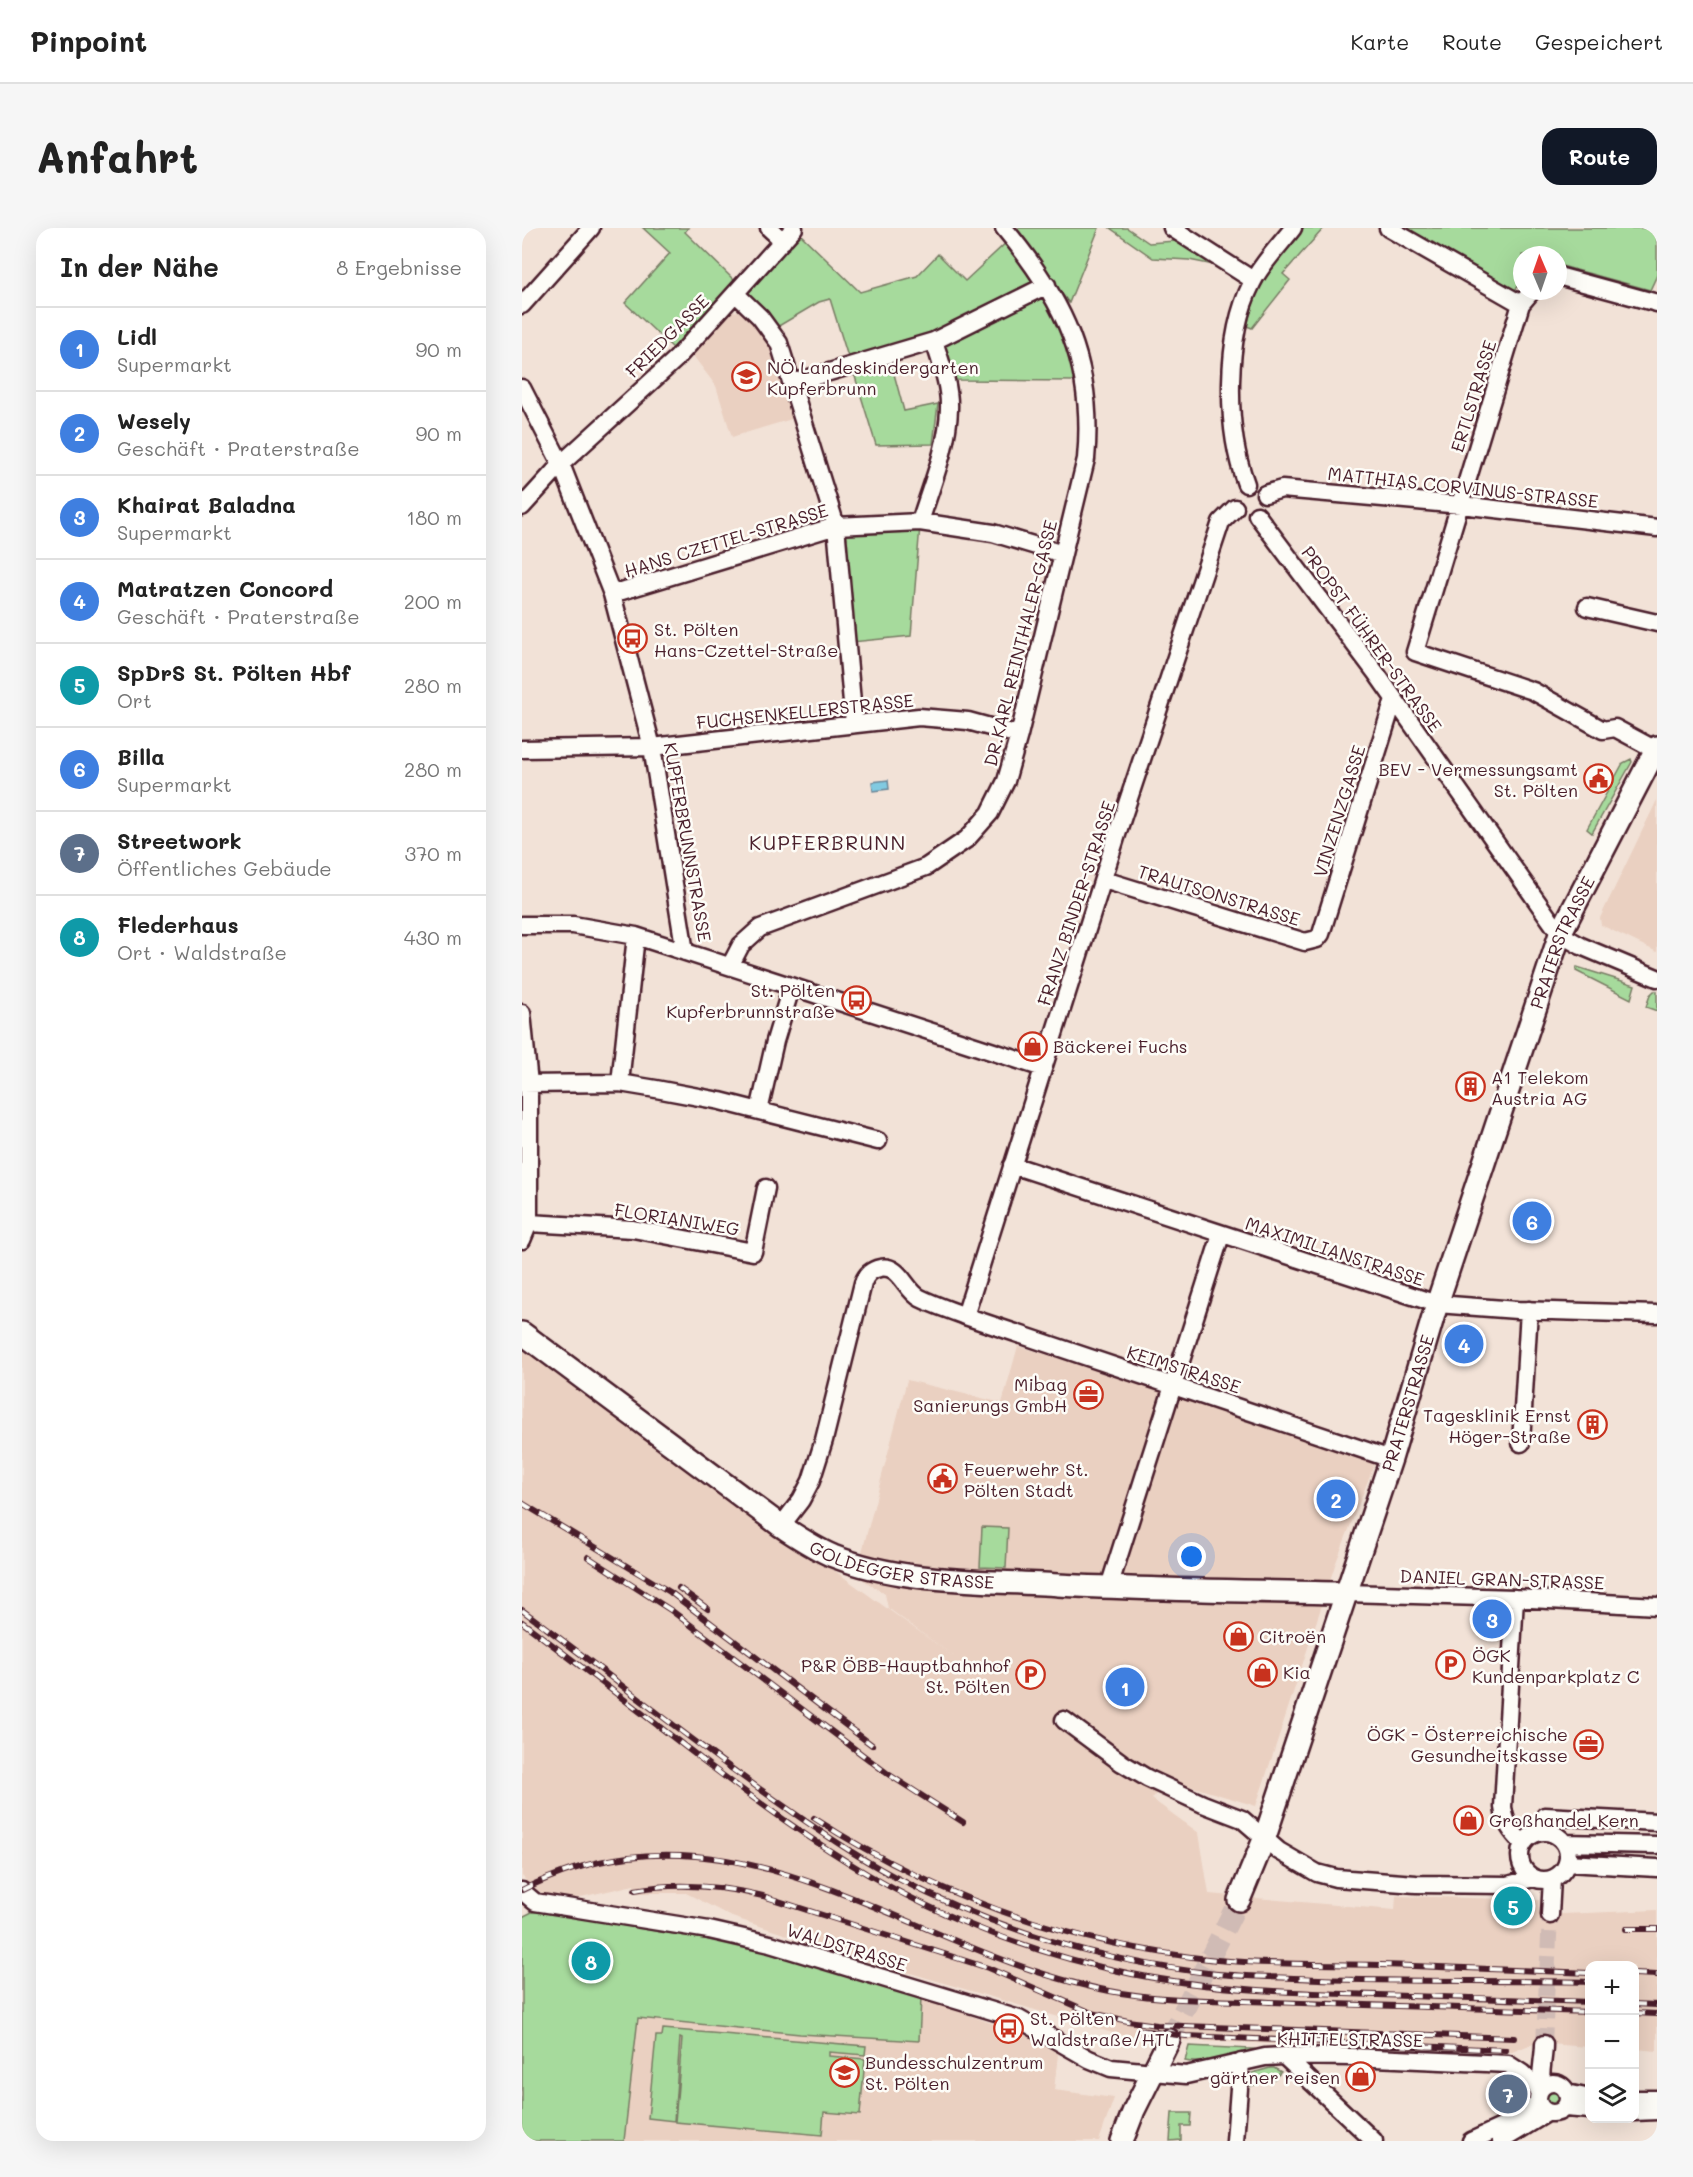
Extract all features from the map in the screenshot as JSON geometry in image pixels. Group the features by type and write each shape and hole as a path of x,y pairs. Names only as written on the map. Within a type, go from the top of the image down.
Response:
{"main road":[{"name":"PRATERSTRASSE","path":"1239,1900 1264,1838 1391,1459 1437,1304 1560,934 1656,748"},
{"name":"GOLDEGGER STRASSE","path":"524,1337 781,1526 810,1545 831,1555 891,1573 938,1579 1109,1587 1346,1593"},
{"path":"1122,2141 1152,2072 1169,2040"}],"street":[{"path":"522,305 591,228"},
{"path":"769,228 788,234"},
{"name":"DR.KARL REINTHALER-GASSE","path":"730,966 741,945 760,928 926,867 967,839 990,813 1006,781 1086,459 1089,427 1083,375 1073,338 1047,285 1004,228"},
{"path":"1172,228 1252,280"},
{"path":"1246,484 1237,460 1232,424 1233,368 1240,311 1252,280 1293,228"},
{"path":"1388,228 1513,291"},
{"name":"FRIEDGASSE","path":"522,507 561,464 676,359 788,234"},
{"path":"1567,278 1657,303"},
{"path":"792,382 934,341 1047,285"},
{"path":"736,294 760,317 779,343 836,526 854,724"},
{"name":"ERTLSTRASSE","path":"1525,300 1415,652 1533,691 1603,730 1615,728 1656,748"},
{"path":"920,522 947,433 949,408 946,379 934,341"},
{"name":"KUPFERBRUNNSTRASSE","path":"522,388 561,464 612,594 652,747 685,952 1043,1068"},
{"path":"1246,484 1257,486 1265,494 1264,509 1257,515 1245,516 1235,508 1237,489 1246,484"},
{"name":"MATTHIAS CORVINUS-STRASSE","path":"1265,494 1282,489 1461,505 1657,528"},
{"name":"FRANZ BINDER-STRASSE","path":"965,1316 1120,825 1221,522 1235,508"},
{"name":"PROPST FÜHRER-STRASSE","path":"1257,515 1394,699 1560,934 1611,960 1657,978"},
{"name":"HANS CZETTEL-STRASSE","path":"612,594 836,526 920,522 993,533 1063,554"},
{"path":"1587,607 1657,623"},
{"name":"VINZENZGASSE","path":"1321,934 1394,699"},
{"name":"FUCHSENKELLERSTRASSE","path":"522,749 652,747 919,717 968,721 1019,735"},
{"name":"TRAUTSONSTRASSE","path":"1104,880 1305,942 1317,939 1321,934"},
{"path":"524,920 573,925 636,936 685,952"},
{"path":"620,1083 636,936"},
{"path":"759,1111 775,1041 791,988"},
{"path":"522,1013 529,1223 522,1240"},
{"path":"525,1084 620,1083 686,1094 878,1141"},
{"name":"MAXIMILIANSTRASSE","path":"1012,1165 1437,1304 1529,1310 1657,1314"},
{"name":"FLORIANIWEG","path":"529,1223 633,1228 753,1252 766,1188"},
{"path":"1109,1587 1221,1235"},
{"name":"KEIMSTRASSE","path":"781,1526 801,1500 811,1481 866,1276 874,1269 881,1268 891,1269 917,1296 965,1316 1391,1459"},
{"path":"1521,1443 1529,1310"},
{"name":"DANIEL GRAN-STRASSE","path":"1346,1593 1515,1598 1657,1606"},
{"path":"1515,1598 1503,1807 1509,1829 1523,1845"},
{"path":"1064,1720 1122,1763 1147,1778 1242,1820 1279,1851 1303,1867 1336,1878 1416,1884 1508,1885 1533,1878"},
{"path":"1541,1833 1545,1816 1657,1822"},
{"path":"1541,1833 1550,1833 1564,1843 1568,1853 1567,1863 1552,1879 1533,1878 1527,1874 1521,1863 1523,1845 1531,1836 1541,1833"},
{"path":"1564,1843 1657,1845"},
{"path":"1482,1885 1502,1876 1521,1863"},
{"path":"1567,1863 1657,1868"},
{"path":"1550,1915 1552,1879"},
{"name":"WALDSTRASSE","path":"522,1891 529,1907 710,1930 770,1944 1019,2019 1089,2059 1111,2068 1152,2072"},
{"path":"1544,2052 1551,2097"},
{"path":"1284,2056 1374,2141"},
{"name":"KHITTELSTRASSE","path":"1152,2072 1186,2075 1265,2057 1284,2056 1508,2064 1551,2097"},
{"path":"1235,2141 1241,2062"},
{"path":"1551,2097 1585,2108"},
{"path":"1501,2141 1551,2097"},
{"path":"1471,2141 1521,2118 1551,2097 1585,2098"},
{"path":"1639,2099 1657,2099"},
{"path":"1639,2112 1657,2111"}],"shaded area":[{"name":"NÖ Landeskindergarten Kupferbrunn","path":"740,311 770,346 795,418 732,437 716,386 691,353 728,312"},
{"path":"1657,800 1657,952 1601,925 1600,918"},
{"path":"1018,1346 1167,1391 1376,1460 1335,1565 1256,1806 1167,1779 1152,1799 1199,1833 1209,1894 1395,1910 1396,1896 1539,1900 1539,1915 1657,1910 1657,2051 1639,2049 1639,1961 1585,1961 1585,2047 1535,2043 1512,2052 1192,2041 1109,2032 829,1949 732,1917 686,1893 635,1893 634,1885 572,1899 542,1893 529,1884 522,1876 522,1353 527,1351 534,1354 953,1656 888,1608 885,1594 856,1575 907,1380 1002,1403"},
{"name":"Bundesschulzentrum St. Pölten","path":"921,1998 1033,2038 1058,2054 1054,2090 1114,2098 1099,2141 624,2141 637,2018 800,2034 919,2040"}],"green space":[{"path":"643,228 688,228 685,232 736,282 673,348 625,303 670,253"},
{"path":"1011,228 1099,228 1069,303"},
{"path":"1110,228 1127,228 1149,243 1175,241 1214,265 1189,260 1153,258"},
{"path":"1303,228 1324,228 1283,274 1290,280 1252,328 1247,326 1261,285"},
{"path":"1402,228 1657,228 1657,275 1650,290 1567,267 1567,246 1513,246 1513,290 1510,290"},
{"path":"799,233 860,292 917,276 938,254 965,281 1008,241 1036,283 935,333 848,357 830,299 819,302 777,327 745,293"},
{"path":"1043,295 1066,339 1075,381 952,380 942,345"},
{"path":"890,359 904,411 938,404 933,444 876,445 853,370"},
{"path":"920,526 911,636 852,642 843,540 849,529"},
{"path":"1631,759 1632,762 1592,833 1587,829 1623,763"},
{"path":"1577,967 1635,985 1631,999 1576,971"},
{"path":"1654,991 1657,991 1657,1011 1646,1007"},
{"path":"982,1527 1008,1528 1006,1568 980,1567"},
{"path":"532,1912 728,1943 921,1998 919,2041 800,2034 638,2018 624,2141 522,2141 522,1917"},
{"path":"663,2029 866,2046 865,2055 829,2052 829,2056 865,2059 860,2115 824,2112 822,2135 675,2122 682,2039 680,2038 674,2121 648,2118 656,2036 662,2036"},
{"path":"1189,2046 1253,2049 1219,2059 1191,2062 1185,2061"},
{"path":"1270,2068 1281,2072 1274,2079 1251,2086 1252,2073"},
{"path":"1553,2091 1559,2093 1561,2099 1559,2105 1553,2107 1547,2105 1545,2099 1547,2093"},
{"path":"1172,2113 1191,2113 1190,2126 1181,2126 1181,2140 1170,2141"}],"water":[{"path":"888,780 889,789 873,791 872,782"}],"tunnel":[{"path":"1169,2040 1239,1900"},
{"path":"1544,2044 1550,1915"}],"railway":[{"path":"522,1503 670,1592 872,1745"},
{"path":"588,1557 672,1611 888,1774 963,1822"},
{"path":"679,1588 708,1609"},
{"path":"522,1610 715,1757 837,1842 880,1869 931,1895 1007,1926 1087,1951 1208,1973 1353,1980 1585,1982"},
{"path":"522,1622 787,1822 869,1875 900,1892 931,1908 996,1935 1098,1966 1193,1984 1316,1993 1585,2002"},
{"path":"814,1818 860,1846 957,1894 1007,1913 1110,1943 1163,1953 1241,1962 1585,1973"},
{"path":"522,1890 602,1861 678,1855 753,1865 826,1888 971,1947 1045,1974 1121,1993 1195,2000 1585,2012"},
{"path":"635,1890 667,1886 699,1886 763,1896 988,1968 1092,2013 1128,2021 1157,2025 1514,2038"},
{"path":"1626,1929 1657,1929"},
{"path":"1639,1974 1657,1975"},
{"path":"1639,2004 1657,2005"},
{"path":"1639,2013 1657,2014"},
{"path":"1138,2030 1186,2036 1506,2050"}],"place":[{"name":"NÖ Landeskindergarten Kupferbrunn","path":"746,377"},
{"name":"St. Pölten Hans-Czettel-Straße","path":"633,639"},
{"name":"BEV - Vermessungsamt St. Pölten","path":"1599,779"},
{"name":"St. Pölten Kupferbrunnstraße","path":"856,1000"},
{"name":"Bäckerei Fuchs","path":"1032,1046"},
{"name":"A1 Telekom Austria AG","path":"1470,1087"},
{"name":"Billa","path":"1532,1221"},
{"name":"Matratzen Concord","path":"1464,1344"},
{"name":"Mibag Sanierungs GmbH","path":"1088,1394"},
{"name":"Tagesklinik Ernst Höger-Straße","path":"1592,1425"},
{"name":"Feuerwehr St. Pölten Stadt","path":"943,1479"},
{"name":"Wesely","path":"1336,1499"},
{"name":"Khairat Baladna","path":"1492,1619"},
{"name":"Citroën","path":"1238,1636"},
{"name":"ÖGK Kundenparkplatz C","path":"1451,1665"},
{"name":"Kia","path":"1262,1672"},
{"name":"P&R ÖBB-Hauptbahnhof St. Pölten","path":"1031,1675"},
{"name":"Lidl","path":"1125,1687"},
{"name":"ÖGK - Österreichische Gesundheitskasse","path":"1589,1744"},
{"name":"Großhandel Kern","path":"1468,1820"},
{"name":"SpDrS St. Pölten Hbf","path":"1513,1906"},
{"name":"Flederhaus","path":"591,1961"},
{"name":"St. Pölten Waldstraße/HTL","path":"1009,2028"},
{"name":"Bundesschulzentrum St. Pölten","path":"844,2072"},
{"name":"gärtner reisen","path":"1361,2077"},
{"name":"Streetwork","path":"1508,2094"}],"district":[{"name":"KUPFERBRUNN","path":"828,842"}]}
